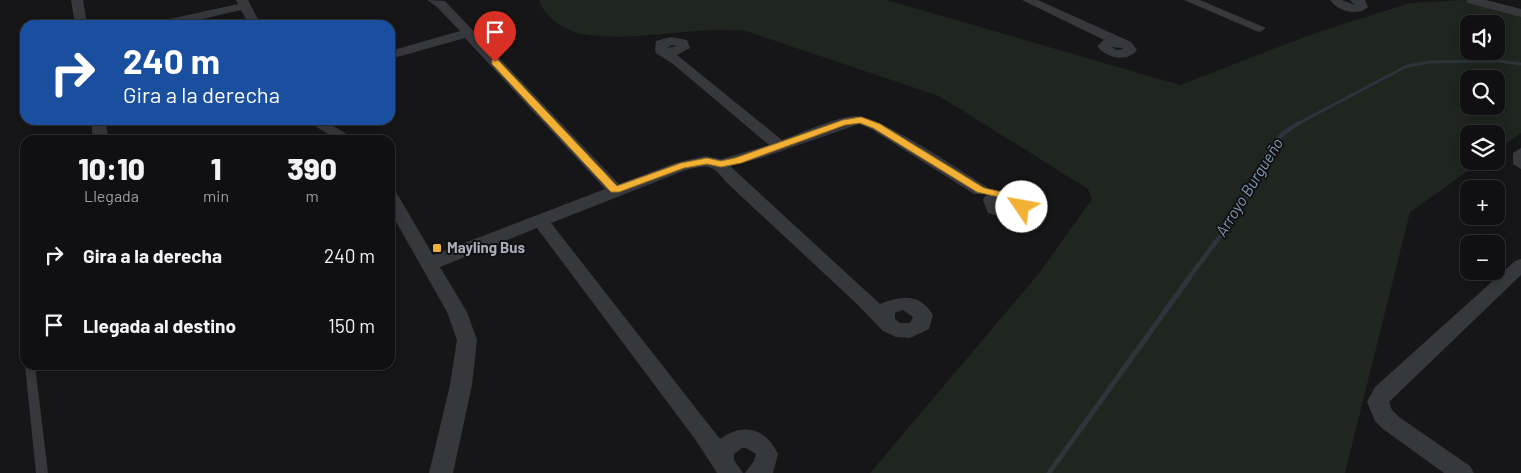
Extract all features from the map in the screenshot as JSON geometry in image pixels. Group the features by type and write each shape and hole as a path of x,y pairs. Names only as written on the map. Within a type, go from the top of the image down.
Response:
{"street":[{"path":"77,0 81,20"},
{"path":"433,0 441,4 615,190"},
{"path":"1028,0 1103,38 1122,43"},
{"path":"1190,0 1241,23 1260,28"},
{"path":"1336,0 1341,5 1349,8 1362,6 1362,3 1356,0"},
{"path":"1472,0 1521,13"},
{"path":"179,20 243,3 252,20"},
{"path":"395,54 468,33"},
{"path":"663,52 679,56 780,146"},
{"path":"429,264 615,190 681,166 707,161 721,164 780,146 843,123 861,120 876,126 990,196"},
{"path":"322,125 340,135"},
{"path":"1521,153 1521,164"},
{"path":"721,164 732,179 864,299 889,314"},
{"path":"395,205 457,312 467,340 461,385 441,473"},
{"path":"540,220 703,432 727,468"},
{"path":"1462,473 1398,429 1383,415 1378,402 1383,393 1521,265"},
{"path":"703,432 712,438 733,441"},
{"path":"727,468 723,450 733,441 740,438 754,439 765,448 767,460 757,473"}],"lane":[{"path":"31,370 42,473"}],"shaded area":[{"path":"539,0 887,0 1180,85 1315,33 1410,3 1462,0 1521,16 1521,133 1505,145 1505,125 1460,125 1460,170 1469,170 1410,212 1345,473 870,473 1040,272 1092,199 1088,189 939,96 746,31 705,31 623,37 602,36 582,34 569,30 545,12"}],"waterway":[{"name":"Arroyo Burgueño","path":"1297,124 1407,66 1431,62 1499,61 1521,64"},
{"name":"Arroyo Burgueño","path":"1188,279 1245,200 1271,148 1287,130 1299,123"},
{"name":"Arroyo Burgueño","path":"1049,473 1189,278"}],"place":[{"name":"Mayling Bus","path":"437,248"}],"route":[{"path":"495,62 615,190 681,166 707,161 721,164 738,161 843,123 861,120 876,126 980,190 1016,198 1022,204 1022,207"}]}
